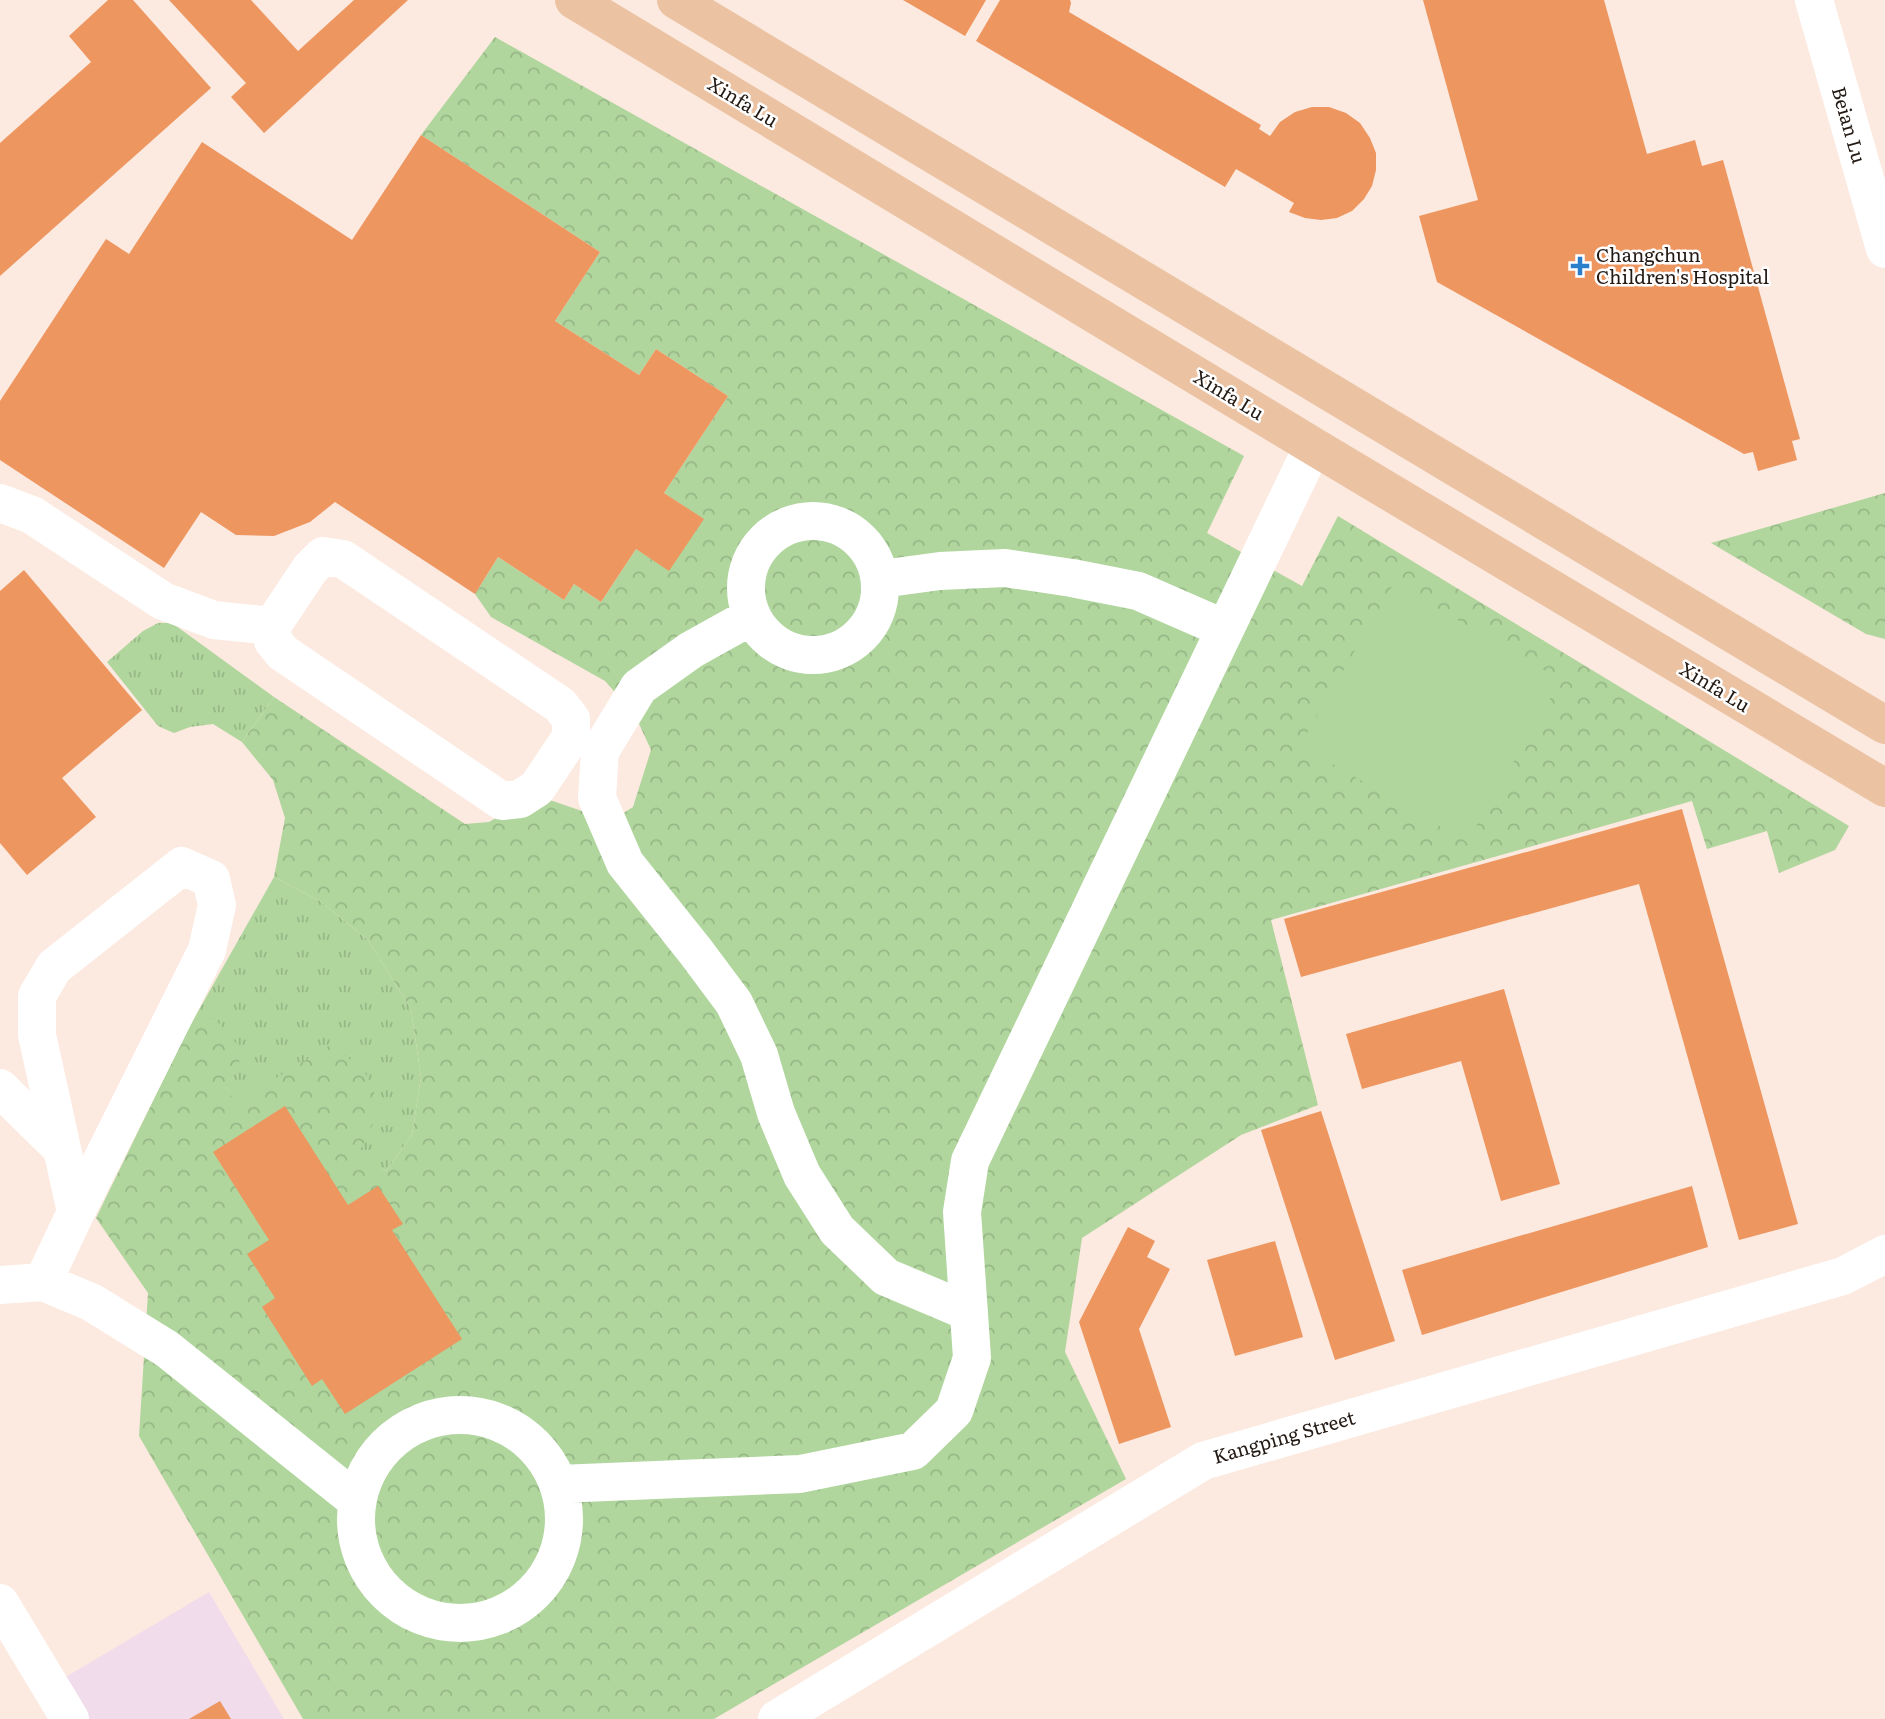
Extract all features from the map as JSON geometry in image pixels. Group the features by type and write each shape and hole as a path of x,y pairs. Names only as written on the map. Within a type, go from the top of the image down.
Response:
{"main road":[{"name":"Xinfa Lu","path":"573,0 1885,788"},
{"path":"676,0 1885,725"}],"street":[{"name":"Beian Lu","path":"1814,0 1885,249"},
{"path":"559,1484 800,1474 913,1451 954,1411 972,1357 962,1213 970,1161 1313,446"},
{"path":"0,503 32,515 163,601 214,620 272,626"},
{"path":"822,520 843,527 861,540 868,549 881,579 879,602 872,622 857,640 838,651 817,656 794,653 774,643 758,627 747,607 745,585 750,563 761,544 779,529 799,521 822,520"},
{"path":"323,556 343,559 560,705 571,719 571,737 553,764 537,788 520,799 502,801 283,653 273,641 272,626 310,569 323,556"},
{"path":"881,579 940,571 1005,568 1138,592 1225,629"},
{"path":"752,616 691,650 639,687 600,751 597,798 625,863 734,1003 759,1055 776,1113 802,1175 836,1230 886,1277 969,1312"},
{"path":"1836,695 1885,704"},
{"path":"553,764 598,774"},
{"path":"43,1282 207,950 217,905 211,879 182,866 54,967 37,996 37,1035 76,1212"},
{"path":"0,1088 62,1149"},
{"path":"1843,1276 1885,1254"},
{"path":"1843,1276 1885,1276"},
{"name":"Kangping Street","path":"777,1719 1203,1461 1843,1276"},
{"path":"0,1285 43,1282 91,1302 167,1349 357,1501"},
{"path":"466,1414 499,1422 531,1442 559,1484 564,1503 564,1533 554,1567 532,1596 516,1608 484,1622 433,1620 390,1597 368,1569 356,1535 357,1501 370,1466 394,1438 428,1419 466,1414"},
{"path":"0,1603 71,1719"}],"shaded area":[{"path":"209,1592 284,1719 88,1719 64,1678"}],"green space":[{"path":"495,37 1244,456 1207,533 1302,586 1338,516 1849,826 1835,850 1779,873 1767,831 1707,849 1692,801 1271,920 1318,1105 1241,1135 1082,1238 1065,1352 1126,1479 714,1719 303,1719 139,1436 148,1293 96,1218 187,1031 214,1018 244,1052 226,1087 235,1103 332,1044 365,1073 381,1107 357,1157 386,1171 412,1135 421,1077 411,1009 368,940 320,901 274,877 285,818 273,780 242,742 274,697 465,824 489,822 519,804 544,798 611,821 633,807 651,750 635,715 605,681 491,617 475,594 498,557 564,600 574,584 601,602 636,549 669,570 703,519 664,493 728,396 656,349 639,375 555,321 600,252 421,135"},
{"path":"1885,493 1885,639 1866,634 1711,543"},
{"path":"1394,583 1561,680 1467,842 1300,745"},
{"path":"158,623 172,623 274,697 242,742 213,724 190,727 174,733 158,726 107,662 143,631"},
{"path":"274,877 320,901 368,940 411,1009 421,1077 412,1135 386,1171 235,1104 187,1031"}],"building":[{"path":"108,0 133,0 211,88 0,276 0,143 91,62 69,36"},
{"path":"169,0 251,0 298,51 354,0 408,0 264,133 231,97 246,83"},
{"path":"903,0 986,0 965,36"},
{"path":"1000,0 1070,0 1069,12 1261,125 1259,129 1270,136 1280,122 1295,112 1312,107 1329,107 1346,113 1360,123 1376,153 1372,186 1352,211 1337,218 1321,220 1289,212 1294,203 1236,169 1225,187 976,41"},
{"path":"1423,0 1604,0 1647,154 1695,140 1702,166 1723,160 1800,439 1792,441 1797,460 1758,471 1753,452 1744,454 1437,282 1419,216 1478,200"},
{"path":"421,135 600,252 555,321 639,375 656,349 728,396 664,493 704,519 669,571 636,549 601,602 574,584 564,600 498,557 475,594 335,502 310,522 274,536 236,535 201,512 164,568 0,460 0,401 106,239 129,254 202,142 352,240"},
{"path":"24,570 142,710 62,778 96,817 27,875 0,843 0,591"},
{"path":"1682,809 1798,1224 1739,1240 1639,884 1301,977 1284,919"},
{"path":"1504,989 1560,1184 1501,1201 1461,1061 1362,1089 1346,1034"},
{"path":"285,1106 348,1205 378,1186 403,1224 392,1230 462,1339 345,1414 322,1379 312,1386 262,1307 275,1298 247,1254 269,1240 213,1152"},
{"path":"1321,1111 1395,1341 1335,1360 1261,1130"},
{"path":"1692,1186 1708,1247 1422,1335 1402,1270"},
{"path":"1128,1227 1155,1241 1147,1257 1170,1269 1139,1329 1171,1427 1119,1444 1079,1322"},
{"path":"1275,1241 1303,1337 1235,1356 1207,1260"},
{"path":"220,1701 231,1719 189,1719"}],"place":[{"name":"Changchun Children's Hospital","path":"1580,266"}]}
